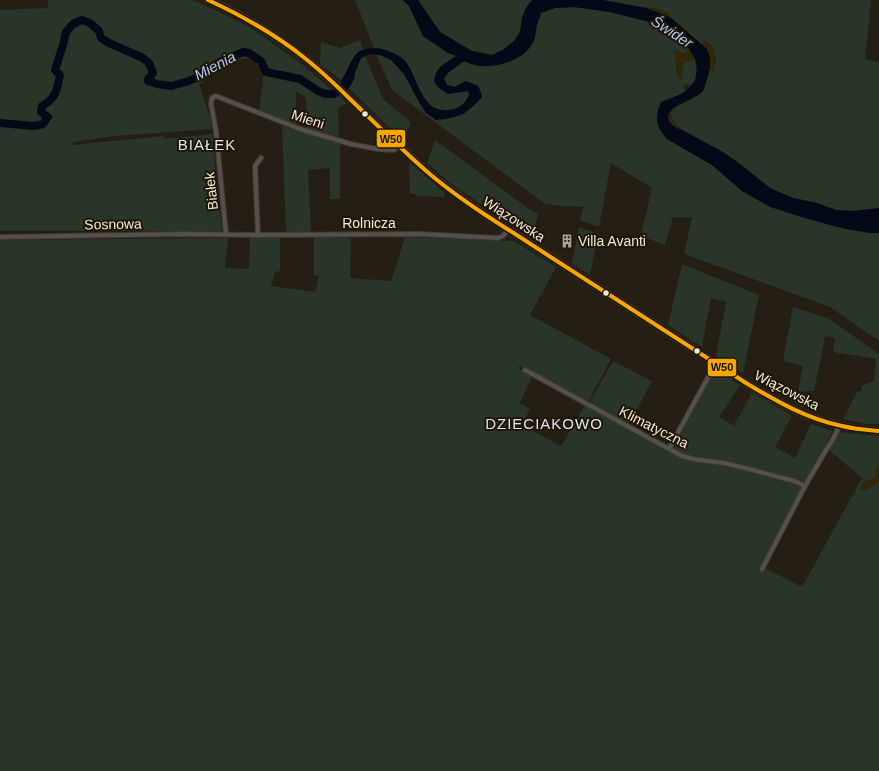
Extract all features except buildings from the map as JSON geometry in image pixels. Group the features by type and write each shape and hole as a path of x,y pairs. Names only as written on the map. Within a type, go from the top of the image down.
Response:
{"main road":[{"name":"Wiązowska","path":"208,0 247,20 307,60 400,147 448,188 508,230 776,401 810,417 838,426 879,431"}],"street":[{"name":"Mieni","path":"212,98 216,96 300,129 351,144 376,149 392,150 400,147"},
{"name":"Białek","path":"212,98 211,104 216,131 226,234"},
{"path":"258,235 255,166 261,158"},
{"name":"Rolnicza","path":"226,234 419,234 498,238 503,236 508,230"},
{"name":"Sosnowa","path":"0,237 226,234"},
{"path":"669,449 716,363"},
{"name":"Klimatyczna","path":"525,370 682,456 724,463 784,478 805,486"},
{"path":"762,569 805,486 832,441 838,426"}],"green space":[{"path":"48,0 192,0 226,15 264,37 303,65 347,103 338,108 339,137 307,128 306,98 296,91 296,125 259,110 264,72 253,60 246,58 240,59 226,64 202,79 203,83 199,84 211,120 212,129 115,136 73,142 72,145 163,136 164,139 212,134 222,231 0,231 0,10 48,8"},
{"path":"355,0 403,0 409,6 423,36 448,53 457,56 435,74 448,94 468,91 469,95 467,101 453,110 441,111 432,107 419,89 412,73 378,48 374,48"},
{"path":"418,0 532,0 526,8 522,18 520,32 514,41 503,50 492,55 472,51 440,32"},
{"path":"604,0 871,0 865,59 879,62 879,208 854,211 836,210 817,203 793,198 770,188 723,152 682,130 672,119 670,112 678,105 687,102 703,91 710,69 712,71 705,41 701,45 670,17"},
{"path":"574,7 610,12 646,21 689,48 686,54 674,50 677,71 681,79 684,61 690,62 695,59 695,80 691,86 685,84 683,87 686,91 661,102 667,139 712,165 742,191 808,219 846,229 879,233 879,341 830,307 684,254 692,217 673,217 665,245 641,236 652,188 611,163 599,227 580,220 583,207 545,204 392,90 376,54 391,59 397,65 426,113 465,114 478,86 466,81 455,87 447,85 444,78 449,72 464,61 478,66 534,40 541,13 555,8"},
{"path":"360,40 364,50 356,55 341,81 320,64 321,42 340,48"},
{"path":"365,56 383,99 411,122 403,141 349,88 361,57"},
{"path":"282,126 340,142 340,199 330,199 330,168 308,170 311,232 286,232"},
{"path":"435,140 532,211 538,213 533,239 449,182 427,163"},
{"path":"409,162 445,193 444,197 416,196 415,194 410,194"},
{"path":"579,227 598,234 590,275 572,264"},
{"path":"280,237 280,271 275,272 271,286 315,292 319,276 314,275 314,237 351,238 350,278 391,281 405,237 514,241 556,267 530,315 611,359 588,402 520,366 518,368 532,376 520,403 530,409 522,425 561,446 585,405 671,453 715,369 740,385 719,417 734,426 752,392 792,416 775,447 795,458 811,424 833,431 762,566 802,587 862,478 829,450 839,432 879,436 879,771 0,771 0,240 228,238 225,268 249,269 250,238"},
{"path":"682,264 759,295 743,373 716,356 726,302 711,298 702,347 668,325"},
{"path":"793,307 828,318 879,354 879,424 866,424 843,419 857,392 862,391 861,386 874,381 876,359 833,352 835,338 825,336 814,391 798,392 803,366 783,361"},
{"path":"613,361 652,381 629,424 589,403"}],"sand":[{"path":"648,7 669,13 670,17 646,8"},
{"path":"705,40 713,47 716,58 715,71 710,69 710,62 701,45"},
{"path":"689,48 695,59 690,62 684,61 681,79 678,78 674,50 686,54"},
{"path":"670,112 672,119 682,130 670,124 668,116"},
{"path":"876,467 879,467 879,482 867,489 859,490 866,481 876,478"}],"water":[{"name":"Świder","path":"403,0 418,0 440,32 472,51 492,55 503,50 514,41 520,32 522,18 526,8 532,0 603,0 646,8 670,17 707,49 710,62 709,73 703,91 680,104 670,112 668,116 671,124 723,152 770,188 793,198 817,203 836,210 854,211 879,208 879,233 846,229 770,207 742,191 712,165 667,139 660,130 657,122 657,113 661,102 686,91 695,81 697,69 695,59 689,48 646,21 610,12 574,7 555,8 541,13 534,40 525,53 518,58 494,66 477,66 464,61 449,72 444,78 447,85 455,87 466,81 478,86 482,97 467,111 451,118 436,120 426,113 404,74 391,60 380,55 370,54 361,58 349,88 341,81 358,52 376,48 395,54 406,62 426,101 432,106 439,109 453,109 461,106 469,95 468,91 448,94 439,88 434,82 435,76 439,69 456,56 448,53 423,36 409,6"}],"waterway":[{"name":"Mienia","path":"0,123 34,126 43,124 48,117 41,112 42,106 53,97 57,89 60,75 55,70 66,32 73,24 82,20 90,23 99,31 101,38 143,58 149,63 153,73 148,81 157,84 171,86 186,82 201,76 218,63 243,52 249,53 261,61 266,72 300,79 318,91 326,94 334,94 347,84 351,76"}],"transit line":[{"name":"W50","path":"208,0 259,26 306,59 335,84 415,161 461,198 746,383 780,403 816,419 847,427 879,431"}],"place":[{"name":"Villa Avanti","path":"567,241"}],"district":[{"name":"BIAŁEK","path":"207,145"},
{"name":"DZIECIAKOWO","path":"544,424"}]}
